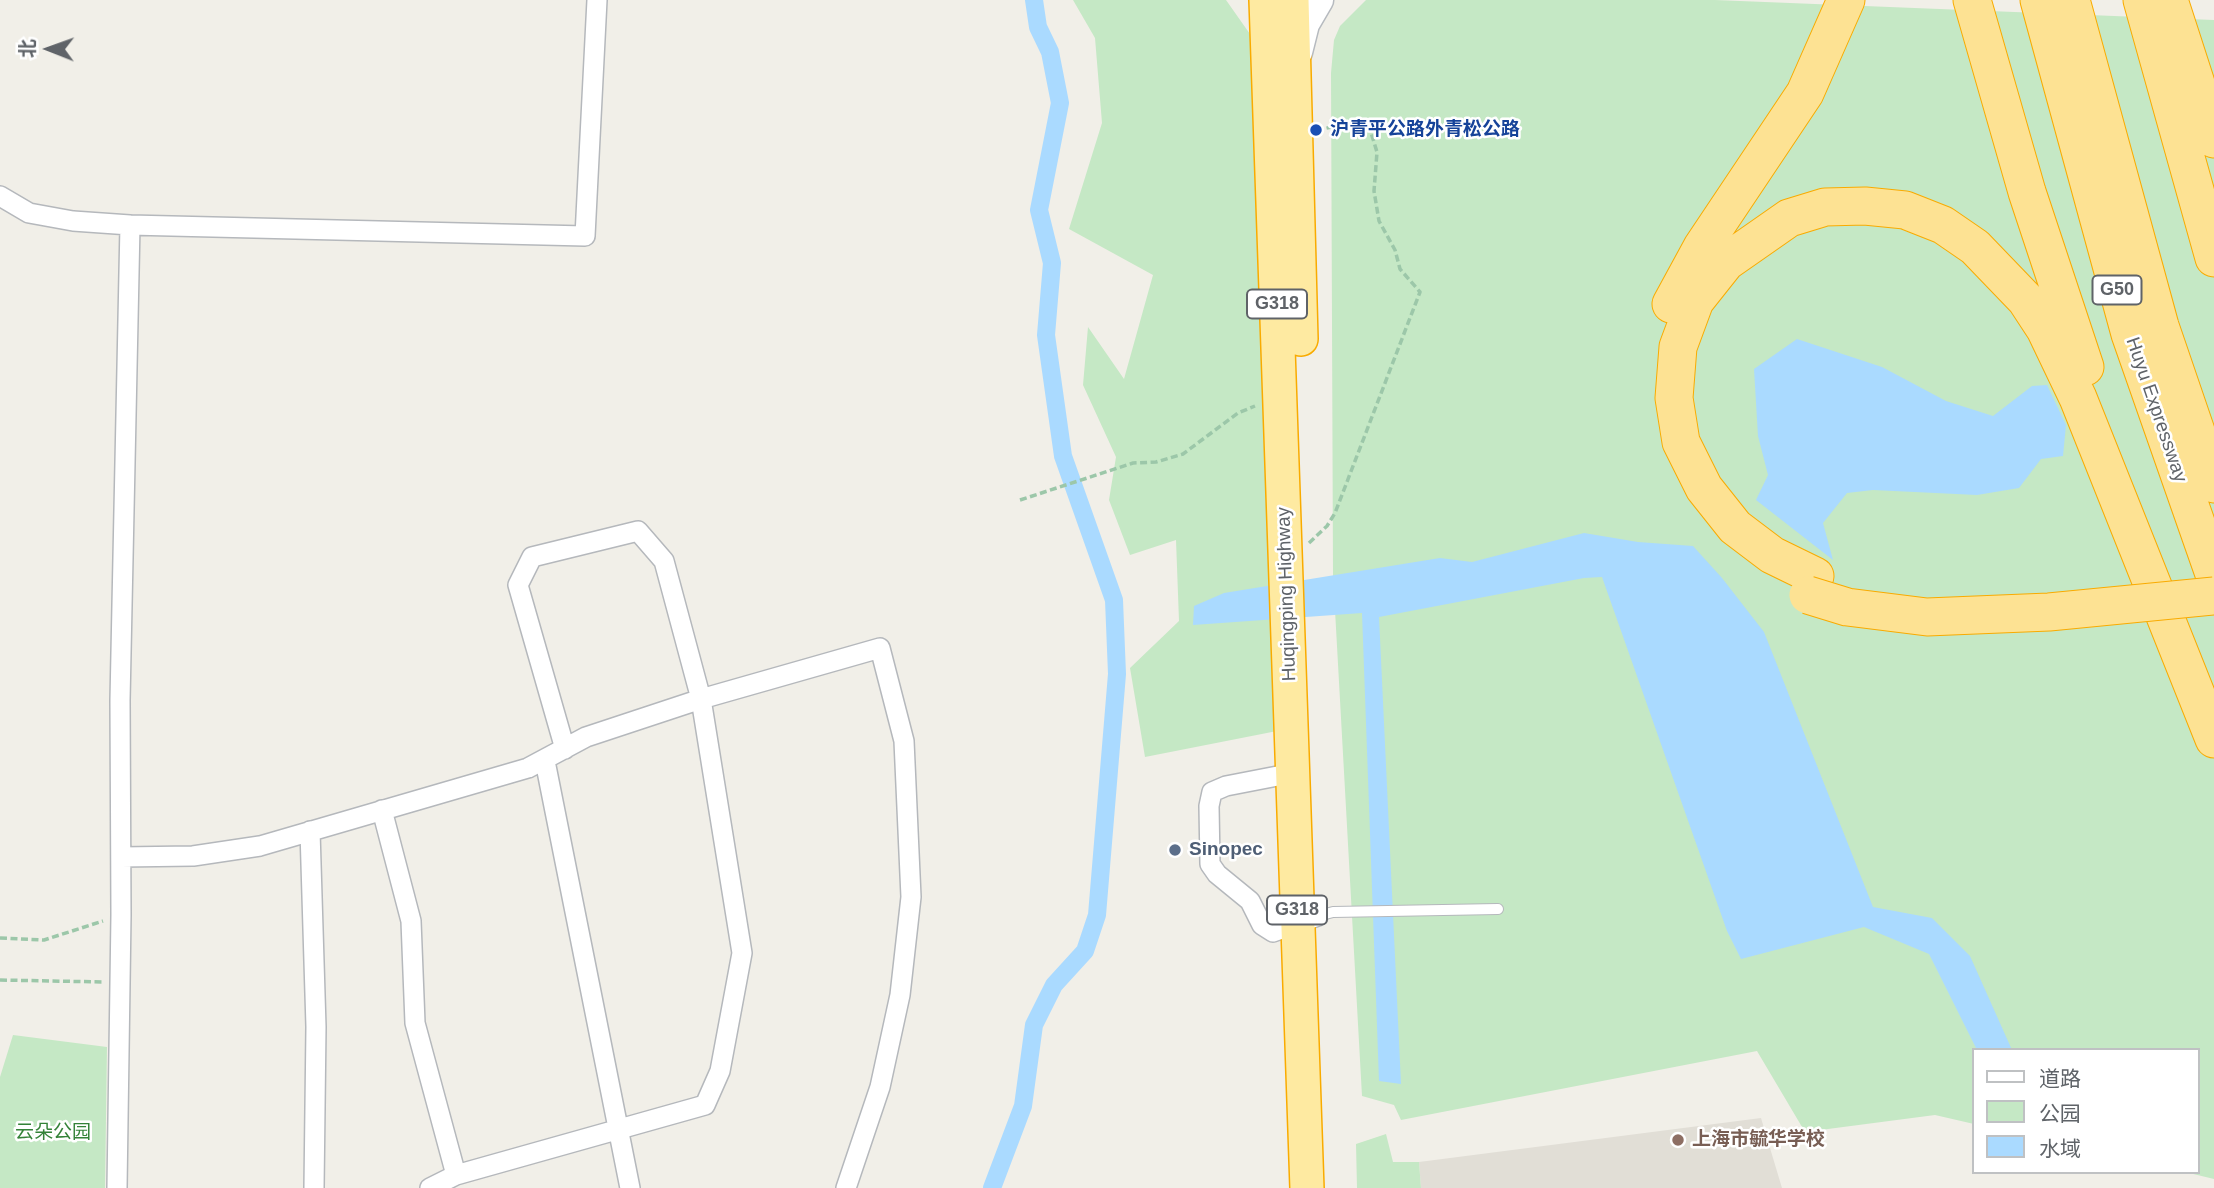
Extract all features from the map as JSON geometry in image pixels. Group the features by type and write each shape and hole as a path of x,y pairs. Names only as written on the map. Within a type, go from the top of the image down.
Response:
{"highway":[{"name":"Huqingping Highway","path":"1266,0 1281,406 1301,565"},
{"name":"Huqingping Highway","path":"1292,0 1301,565 1293,774 1308,920 1328,1188"},
{"path":"1846,0 1805,93 1675,292 1659,342 1655,387 1663,448 1687,498 1720,541 1762,572 1811,585 1928,597 2048,592 2214,575"},
{"path":"1972,0 2027,191 2214,738"},
{"name":"Huyu Expressway","path":"2039,0 2130,334 2214,575"},
{"name":"Huyu Expressway","path":"2071,0 2160,326 2214,484"},
{"path":"2142,0 2214,258"},
{"path":"2169,0 2214,139"},
{"path":"2214,596 2049,612 1927,617 1861,609 1811,585 1735,527 1704,488 1681,442 1674,398 1678,347 1695,301 1726,262 1789,218 1825,207 1865,206 1905,210 1943,225 1975,247 2026,300 2045,328 2078,398 2214,738"},
{"name":"Huqingping Highway","path":"1299,632 1308,920 1307,1188"}],"main road":[{"path":"1255,0 1268,33"},
{"path":"1294,82 1305,24 1319,0"}],"street":[{"path":"0,197 29,213 73,221 130,225 585,236 597,0"},
{"path":"117,1188 121,915 120,700 130,225"},
{"path":"430,1188 456,1175 705,1105 720,1071 742,953 701,699 664,561 638,531 532,557 518,584 565,749"},
{"path":"121,857 162,858 227,853 310,831 545,761 586,737 701,699 880,648 904,741 911,897 900,995 880,1087 846,1188"},
{"path":"545,761 630,1188"},
{"path":"1293,774 1226,786 1212,792 1209,806 1210,864 1217,874 1250,901 1262,925 1276,932 1308,920"},
{"path":"382,810 411,921 415,1023 456,1175"},
{"path":"310,831 316,1027 314,1188"}],"lane":[{"path":"1308,920 1333,912 1498,909"}],"path":[{"path":"1296,137 1348,123 1369,127 1377,152 1374,191 1379,221 1395,250 1400,269 1420,292 1335,513 1301,565"},
{"path":"1020,500 1133,463 1156,462 1183,454 1238,413 1256,405 1281,406"},
{"path":"0,938 44,940 121,915"},
{"path":"0,980 120,983"}],"shaded area":[{"name":"上海市毓华学校","path":"1761,1118 1782,1188 1421,1188 1419,1162"}],"green space":[{"path":"1073,0 1226,0 1257,44 1277,731 1145,757 1130,668 1179,621 1176,540 1130,555 1109,500 1116,457 1083,385 1088,327 1124,379 1153,275 1069,229 1102,123 1095,38"},
{"path":"1366,0 1715,0 2214,20 2214,1179 2193,1174 2200,1174 2200,1048 1972,1048 1972,1124 1935,1115 1805,1132 1757,1051 1401,1120 1394,1105 1362,1096 1333,574 1331,73 1334,40 1340,26"},
{"name":"云朵公园","path":"13,1035 107,1047 105,1188 0,1188 0,1077"},
{"path":"1386,1134 1393,1162 1419,1162 1421,1188 1357,1188 1356,1144"}],"water":[{"path":"1797,339 1882,367 1946,401 1993,416 2032,386 2047,385 2066,425 2063,456 2041,459 2019,488 1977,495 1873,490 1847,493 1823,523 1833,560 1756,500 1768,475 1758,436 1754,369"},
{"path":"1584,533 1638,542 1693,546 1764,632 1873,907 1932,918 1970,956 2011,1048 1976,1048 1929,954 1864,927 1741,959 1727,931 1602,577 1584,578 1379,617 1401,1084 1379,1081 1362,613 1193,625 1194,606 1224,593 1440,558 1472,562"}],"waterway":[{"path":"992,1188 1023,1106 1034,1025 1054,985 1085,951 1097,915 1117,674 1114,600 1063,456 1046,335 1052,263 1039,210 1060,103 1050,52 1038,27 1034,0"}],"place":[{"name":"沪青平公路外青松公路","path":"1316,130"},
{"name":"Sinopec","path":"1175,850"},
{"name":"上海市毓华学校","path":"1678,1140"}]}
